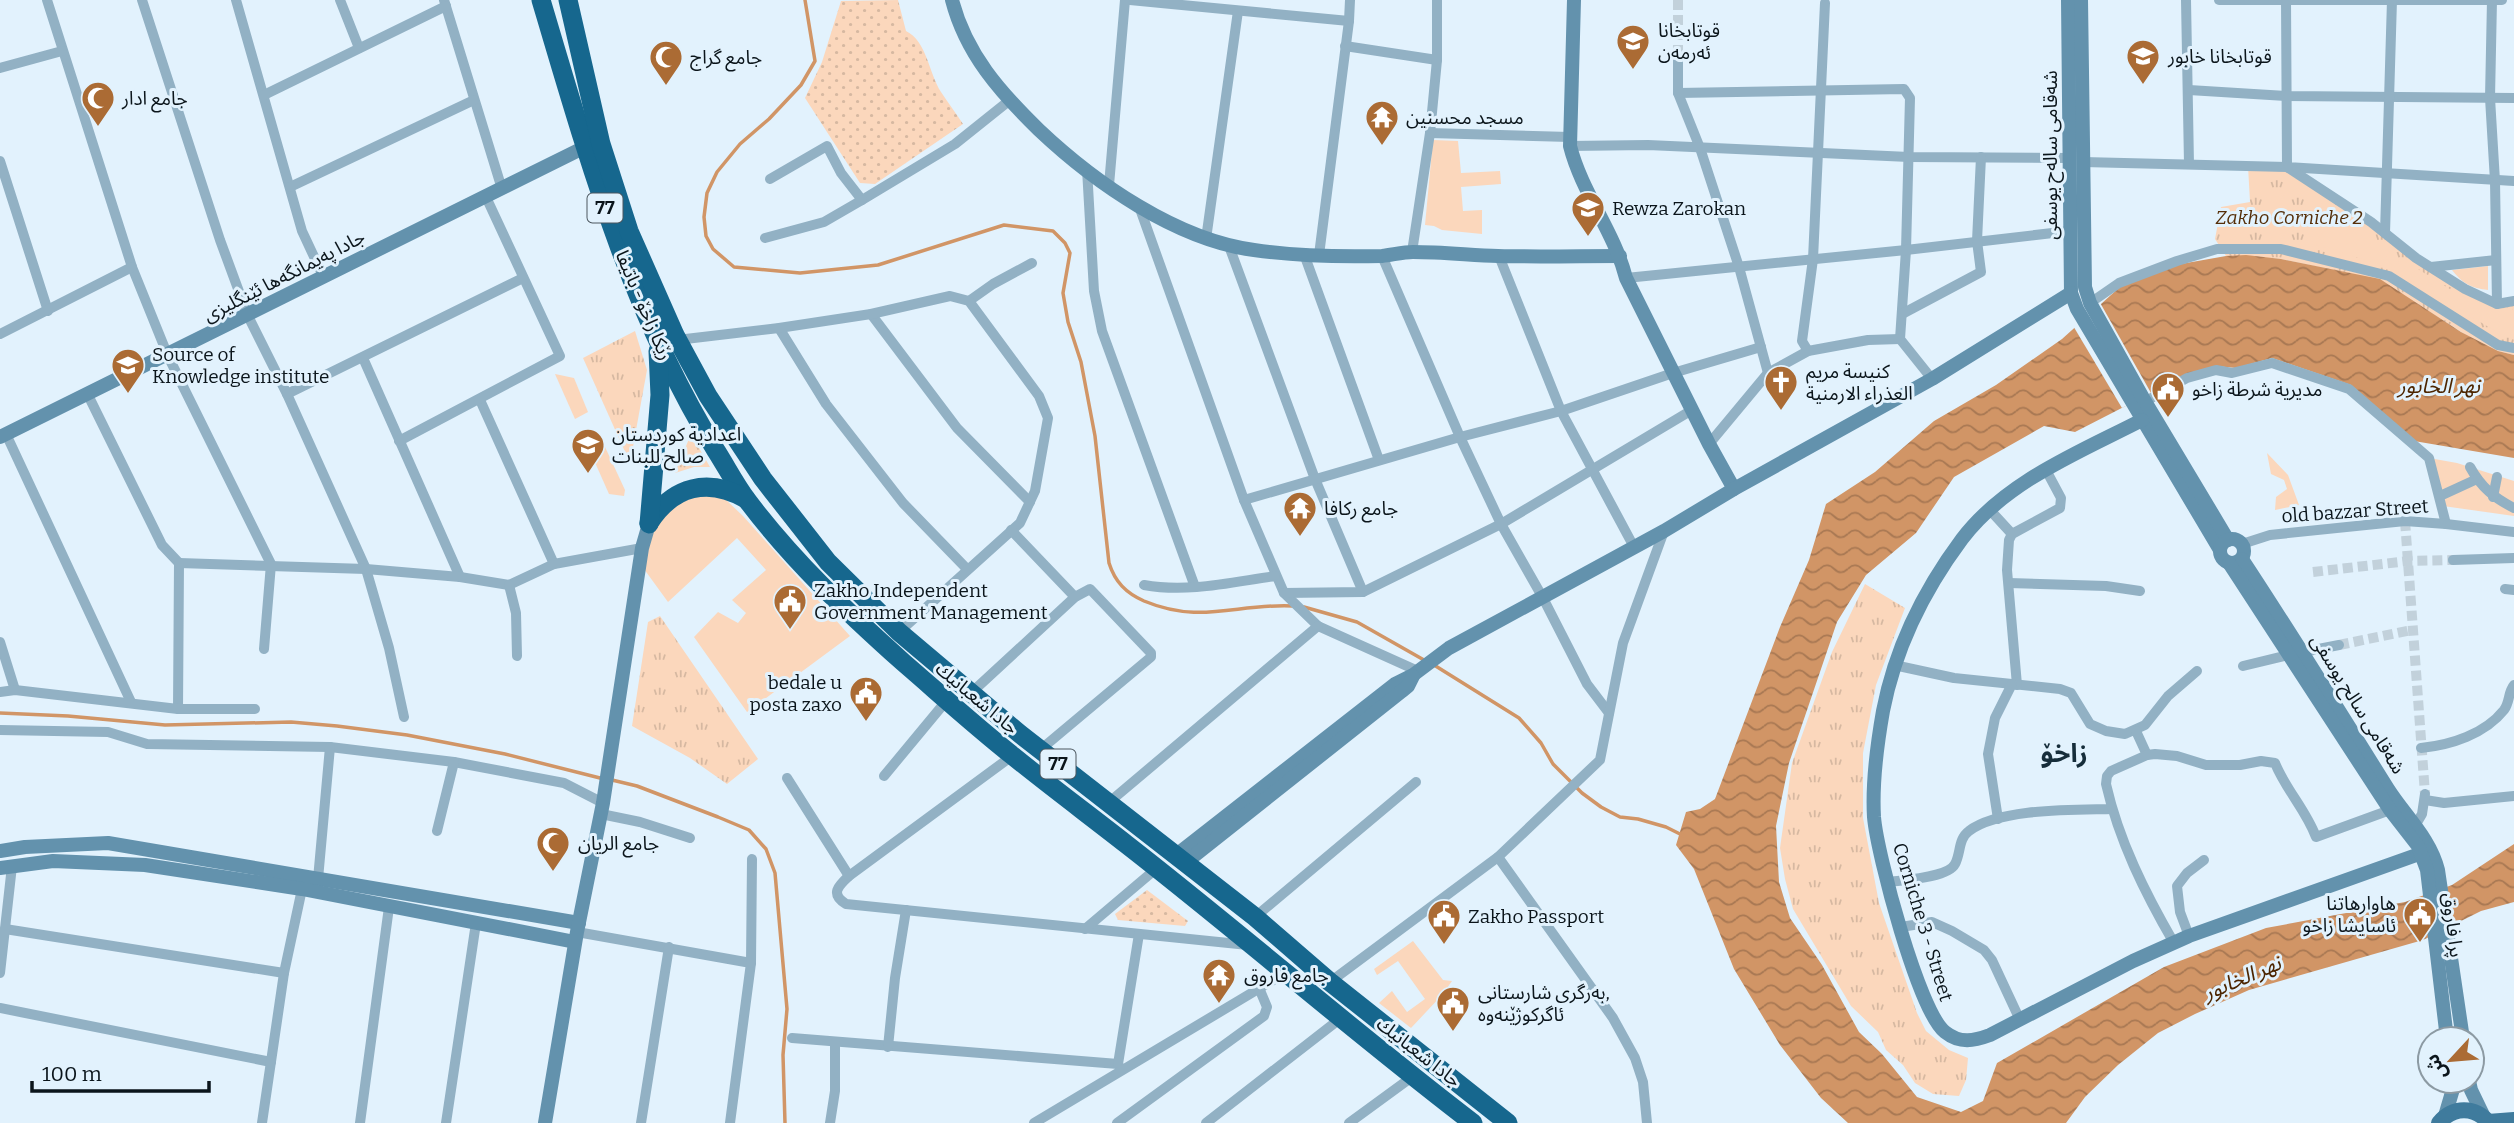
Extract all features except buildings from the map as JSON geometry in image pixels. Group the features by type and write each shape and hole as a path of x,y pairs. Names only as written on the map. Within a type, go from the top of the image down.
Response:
{"highway":[{"name":"رێکا زاخۆ - باتیفا","path":"541,0 614,235 668,341"},
{"name":"رێکا زاخۆ - باتیفا","path":"568,0 601,144 690,408 748,501"},
{"path":"649,524 660,395 668,341"},
{"name":"جادا شعبانيك","path":"668,341 763,479 828,562 899,632 1040,750 1255,917 1330,982 1508,1123"},
{"path":"649,524 657,510 669,499 692,489 716,487 732,491 748,501"},
{"name":"جادا شعبانيك","path":"748,501 792,554 862,625 1012,756 1157,868 1412,1077 1470,1121"}],"main road":[{"path":"952,0 961,29 984,71 1046,137 1139,205 1206,239 1253,250 1304,254 1382,256 1412,252 1499,256 1620,256"},
{"path":"1574,0 1570,141 1574,164 1620,256 1626,278 1734,489"},
{"name":"شەقامی سالەح یوسفی","path":"2068,0 2084,279 2083,306"},
{"name":"شەقامی سالەح یوسفی","path":"2081,0 2076,160 2070,231 2071,293 2083,306"},
{"name":"جادا په‌يمانگه‌ها ئێنگليزى","path":"3,435 168,356 585,148"},
{"path":"1180,859 1402,691 1417,673 1449,648 1664,531 1932,379 2071,293"},
{"path":"2083,306 2140,406 2230,545 2244,550 2235,561 2223,559 2230,545"},
{"name":"Corniche 3 - Street","path":"2140,406 2009,493 1964,537 1943,565 1906,635 1894,665 1883,712 1875,775 1874,817 1880,854 1901,927 1923,997 1934,1018 1945,1032 1961,1040 1973,1041 2189,936 2422,853"},
{"path":"545,1123 577,932 603,805 642,548 649,524"},
{"name":"شەقامی سالح یوسفی","path":"2235,561 2303,652 2390,793 2430,847 2432,870"},
{"name":"شەقامی سالح یوسفی","path":"2235,561 2288,655 2432,870"},
{"path":"0,851 25,847 108,843 318,878 577,932"},
{"path":"6,867 53,861 145,865 302,889 476,923 577,932"},
{"name":"پرا فاروق","path":"2432,870 2448,985"},
{"path":"2447,1025 2448,985"},
{"path":"2448,985 2459,1025"},
{"path":"2442,1120 2451,1095"},
{"path":"2473,1095 2487,1121"},
{"path":"1483,1104 1495,1123"},
{"path":"2442,1120 2465,1110 2487,1121 2514,1120"}],"street":[{"path":"142,0 220,240 248,316 287,394 366,569 389,648 404,717"},
{"path":"236,0 302,231 324,278"},
{"path":"340,0 359,48"},
{"path":"1109,185 1128,0 1349,21"},
{"path":"1319,254 1350,0"},
{"path":"1412,252 1430,133 1437,60 1437,0"},
{"path":"2186,0 2189,164"},
{"path":"2219,0 2502,0"},
{"path":"2385,233 2392,0"},
{"path":"2492,0 2490,98 2495,181 2497,304"},
{"path":"51,1 62,51 132,267 168,356 271,564 264,649"},
{"path":"2286,1 2287,167"},
{"path":"264,95 445,3 502,189"},
{"path":"1808,351 1802,341 1813,259 1825,3"},
{"path":"1206,239 1238,11"},
{"path":"1345,46 1437,60"},
{"path":"0,68 62,51"},
{"path":"1678,59 1678,93 1700,148 1739,267 1768,373"},
{"path":"1678,93 1903,89 1908,92 1906,250 1900,339 1932,379"},
{"path":"2189,90 2286,96 2514,98"},
{"path":"290,187 474,100"},
{"path":"765,238 824,222 955,144 1010,100"},
{"path":"1430,133 1909,157 1981,156 2287,167 2514,181"},
{"path":"770,179 827,146 841,173 862,200"},
{"path":"1902,314 1981,272 1977,241 1981,156"},
{"path":"0,161 48,312"},
{"path":"2287,167 2465,289 2497,304 2514,301"},
{"path":"1087,169 1094,291 1102,331 1195,587"},
{"path":"399,441 560,356 486,197"},
{"path":"1139,205 1244,500 1286,596 1313,623 1417,673"},
{"path":"1626,278 2070,231"},
{"path":"1229,246 1315,479 1363,592"},
{"path":"2083,306 2119,283 2217,249 2281,249 2389,276 2498,345 2514,348"},
{"path":"1304,254 1379,460"},
{"path":"1382,256 1460,437 1501,524 1587,684 1609,713"},
{"path":"1499,256 1562,411 1634,547"},
{"path":"2431,267 2496,260"},
{"path":"970,301 993,284 1032,262"},
{"path":"0,334 48,312 132,267"},
{"path":"287,394 523,278"},
{"path":"668,341 870,314 950,296 970,301 1039,397 1048,418 1035,491 1020,523 899,632"},
{"path":"870,314 957,428 1030,502"},
{"path":"779,328 826,404 903,503 967,569"},
{"path":"1709,444 1768,373 1808,351 1868,340 1900,339"},
{"path":"1244,500 1460,437 1562,411 1673,373 1761,347"},
{"path":"363,358 460,577"},
{"path":"2140,406 2187,378 2216,370 2232,373 2272,363 2349,389 2429,457 2446,524"},
{"path":"87,393 162,545 179,563 178,709"},
{"path":"480,400 554,564"},
{"path":"1286,596 1363,592 1501,524 1692,410"},
{"path":"3,435 131,702"},
{"path":"2470,467 2493,497 2514,508"},
{"path":"1998,819 1989,754 1996,718 2015,685 2008,550 2012,534 2060,508 2060,498 2046,470"},
{"path":"2493,497 2497,477"},
{"path":"2440,496 2477,479"},
{"path":"1990,510 2012,534"},
{"name":"old bazzar Street","path":"2230,545 2289,533 2405,521 2514,533"},
{"path":"1011,530 1079,594"},
{"path":"1330,982 1499,857 1600,760 1623,643 1664,531"},
{"path":"179,563 366,569 460,577 509,585 554,564 642,548"},
{"path":"2453,560 2514,558"},
{"path":"1144,585 1166,589 1275,576"},
{"path":"2009,583 2105,586 2140,591"},
{"path":"509,585 516,613 517,656"},
{"path":"971,693 1079,594 1090,589 1151,653 1151,657 1040,750"},
{"path":"1107,804 1313,623"},
{"path":"0,642 15,690"},
{"path":"2303,652 2339,645"},
{"path":"2243,666 2288,655"},
{"path":"1894,665 1954,678 2060,689 2071,693 2086,718 2095,727 2118,734 2136,731 2153,717 2168,696 2197,671"},
{"path":"2421,748 2455,742 2491,722 2507,707 2514,685"},
{"path":"0,692 15,690 178,709 255,709"},
{"path":"884,776 947,700"},
{"path":"0,730 108,733 147,744 330,747 454,762 564,783 640,822 690,838"},
{"path":"2136,731 2147,755"},
{"path":"318,878 330,747"},
{"path":"2174,943 2122,840 2112,809 2107,776 2110,771 2147,755 2177,756 2206,765 2240,765 2261,761 2275,763 2288,792 2304,811 2316,838 2390,810"},
{"path":"1012,756 849,876 837,887 839,900 846,904 1251,946"},
{"path":"437,831 454,762"},
{"path":"787,778 849,876"},
{"path":"1255,917 1416,782"},
{"path":"2415,826 2422,814 2425,797 2444,803 2514,796"},
{"path":"1888,883 1940,874 1951,868 1955,864 1961,841 1968,832 1998,819 2048,811 2112,809"},
{"path":"1499,857 1613,1018 1636,1058 1643,1082 1647,1123"},
{"path":"730,1123 751,963 752,859"},
{"path":"2189,936 2180,912 2177,887 2187,873 2204,860"},
{"path":"0,973 5,929 6,867"},
{"path":"1086,929 1157,868"},
{"path":"262,1123 284,973 302,889"},
{"path":"360,1123 389,907"},
{"path":"888,1047 906,910"},
{"path":"1901,927 1932,922 1984,950 1992,960 2020,1020"},
{"path":"446,1123 476,923"},
{"path":"5,929 284,973"},
{"path":"577,932 751,963"},
{"path":"1120,1067 1139,934"},
{"path":"641,1123 669,947"},
{"path":"1034,1123 1120,1067 1286,972"},
{"path":"1117,1123 1264,1016 1267,1007 1259,988"},
{"path":"0,1008 271,1062"},
{"path":"1206,1123 1341,1018"},
{"path":"792,1038 1120,1067"},
{"path":"830,1123 835,1091 835,1043"},
{"path":"1349,1123 1412,1077"}],"green space":[{"path":"898,0 906,31 919,42 937,85 963,124 875,184 860,183 805,98 822,62 841,1"},
{"path":"1433,140 1458,141 1461,173 1500,171 1501,184 1461,187 1463,211 1482,210 1482,234 1442,230 1425,225"},
{"name":"Zakho Corniche 2","path":"2248,166 2287,167 2463,288 2514,303 2514,355 2498,351 2466,335 2380,280 2281,259 2226,256 2215,239 2221,207 2250,202"},
{"path":"2322,207 2363,227 2388,254 2382,265 2310,243"},
{"path":"2402,259 2461,296 2494,310 2514,306 2502,335 2395,271"},
{"path":"2488,266 2488,290 2468,284 2452,270"},
{"path":"635,331 647,370 630,463 583,358"},
{"path":"555,374 574,378 588,412 575,419"},
{"path":"599,434 625,490 624,496 609,494 585,440"},
{"path":"691,434 710,467 694,467 675,473"},
{"path":"2267,453 2288,475 2299,505 2275,510 2276,497 2287,489 2284,480 2271,474"},
{"path":"2429,458 2457,463 2514,481 2514,516 2443,506"},
{"path":"699,491 722,496 743,516 850,636 747,712 694,637 718,612 738,623 746,613 732,600 766,570 737,538 668,602 644,569 654,519"},
{"path":"1865,584 1905,608 1876,685 1863,753 1863,818 1879,903 1917,1013 1926,1031 1949,1050 1968,1058 1966,1080 1959,1096 1933,1094 1915,1083 1903,1065 1886,1050 1878,1032 1851,1006 1793,909 1785,879 1780,848 1792,763 1832,652"},
{"path":"660,616 758,759 727,784 690,758 632,726 648,622"},
{"path":"1147,890 1188,921 1185,926 1118,920 1115,914"},
{"path":"1413,941 1443,980 1452,981 1411,1028 1379,1003 1392,991 1407,1012 1425,999 1398,961 1377,975 1374,969"}],"water":[{"name":"نهر الخابور","path":"2246,255 2281,259 2380,279 2461,332 2498,351 2514,355 2514,458 2414,441 2351,385 2272,358 2236,368 2215,366 2151,393 2075,432 2044,426 1954,477 1916,533 1866,575 1837,622 1789,763 1776,826 1779,882 1790,918 1822,965 1859,1032 1882,1054 1917,1097 1961,1112 1983,1101 1997,1063 2164,967 2266,928 2405,902 2452,885 2514,844 2514,902 2481,911 2423,940 2249,990 2195,1014 2158,1033 2118,1065 2085,1097 2066,1123 1848,1123 1821,1098 1780,1045 1734,969 1694,869 1676,845 1686,812 1700,809 1715,799 1780,627 1809,560 1826,504 1875,472 1934,421 1996,385 2062,339 2121,286 2175,265"}],"pier":[{"path":"2098,299 2151,393 2122,408 2072,324"}],"waterway":[{"path":"805,0 815,61 801,85 769,119 740,144 717,172 707,193 704,217 706,236 713,249 734,267 800,273 878,265 1004,225 1053,231 1065,243 1070,253 1063,293 1068,322 1081,362 1095,436 1109,563 1114,576 1138,598 1165,608 1202,612 1293,606"},
{"path":"1304,607 1357,622 1424,660"},
{"path":"1434,665 1519,718 1541,743 1553,764 1582,793 1601,807 1620,817 1666,827 1684,836"},
{"path":"0,713 165,725 291,722 337,726 407,735 505,754 604,779"},
{"path":"612,780 637,786 749,830 766,849 775,873 787,1009 783,1055 785,1123"}],"tunnel":[{"path":"1678,0 1678,59"},
{"path":"2405,521 2425,794"},
{"path":"2313,572 2408,561 2453,560"},
{"path":"2339,645 2412,630"}],"place":[{"name":"قوتابخانا ئه‌رمه‌ن","path":"1633,71"},
{"name":"قوتابخانا خابور","path":"2143,86"},
{"name":"جامع گراج","path":"666,87"},
{"name":"جامع ادار","path":"98,128"},
{"name":"مسجد محسنين","path":"1382,147"},
{"name":"Rewza Zarokan","path":"1588,238"},
{"name":"Source of Knowledge institute","path":"128,395"},
{"name":"كنيسة مريم العذراء الارمنية","path":"1781,412"},
{"name":"مديرية شرطة زاخو","path":"2168,419"},
{"name":"اعدادية كوردستان صالح للبنات","path":"588,475"},
{"name":"جامع ركافا","path":"1300,538"},
{"name":"Zakho Independent Government Management","path":"790,631"},
{"name":"bedale u posta zaxo","path":"866,723"},
{"name":"جامع الريان","path":"553,873"},
{"name":"هاوارهاتنا ئاسایشا زاخو","path":"2420,944"},
{"name":"Zakho Passport","path":"1444,946"},
{"name":"جامع فاروق","path":"1219,1005"},
{"name":"بەرگری شارستانی, ئاگرکوژێنەوە","path":"1453,1033"}],"district":[{"name":"زاخۆ","path":"2064,753"}]}
